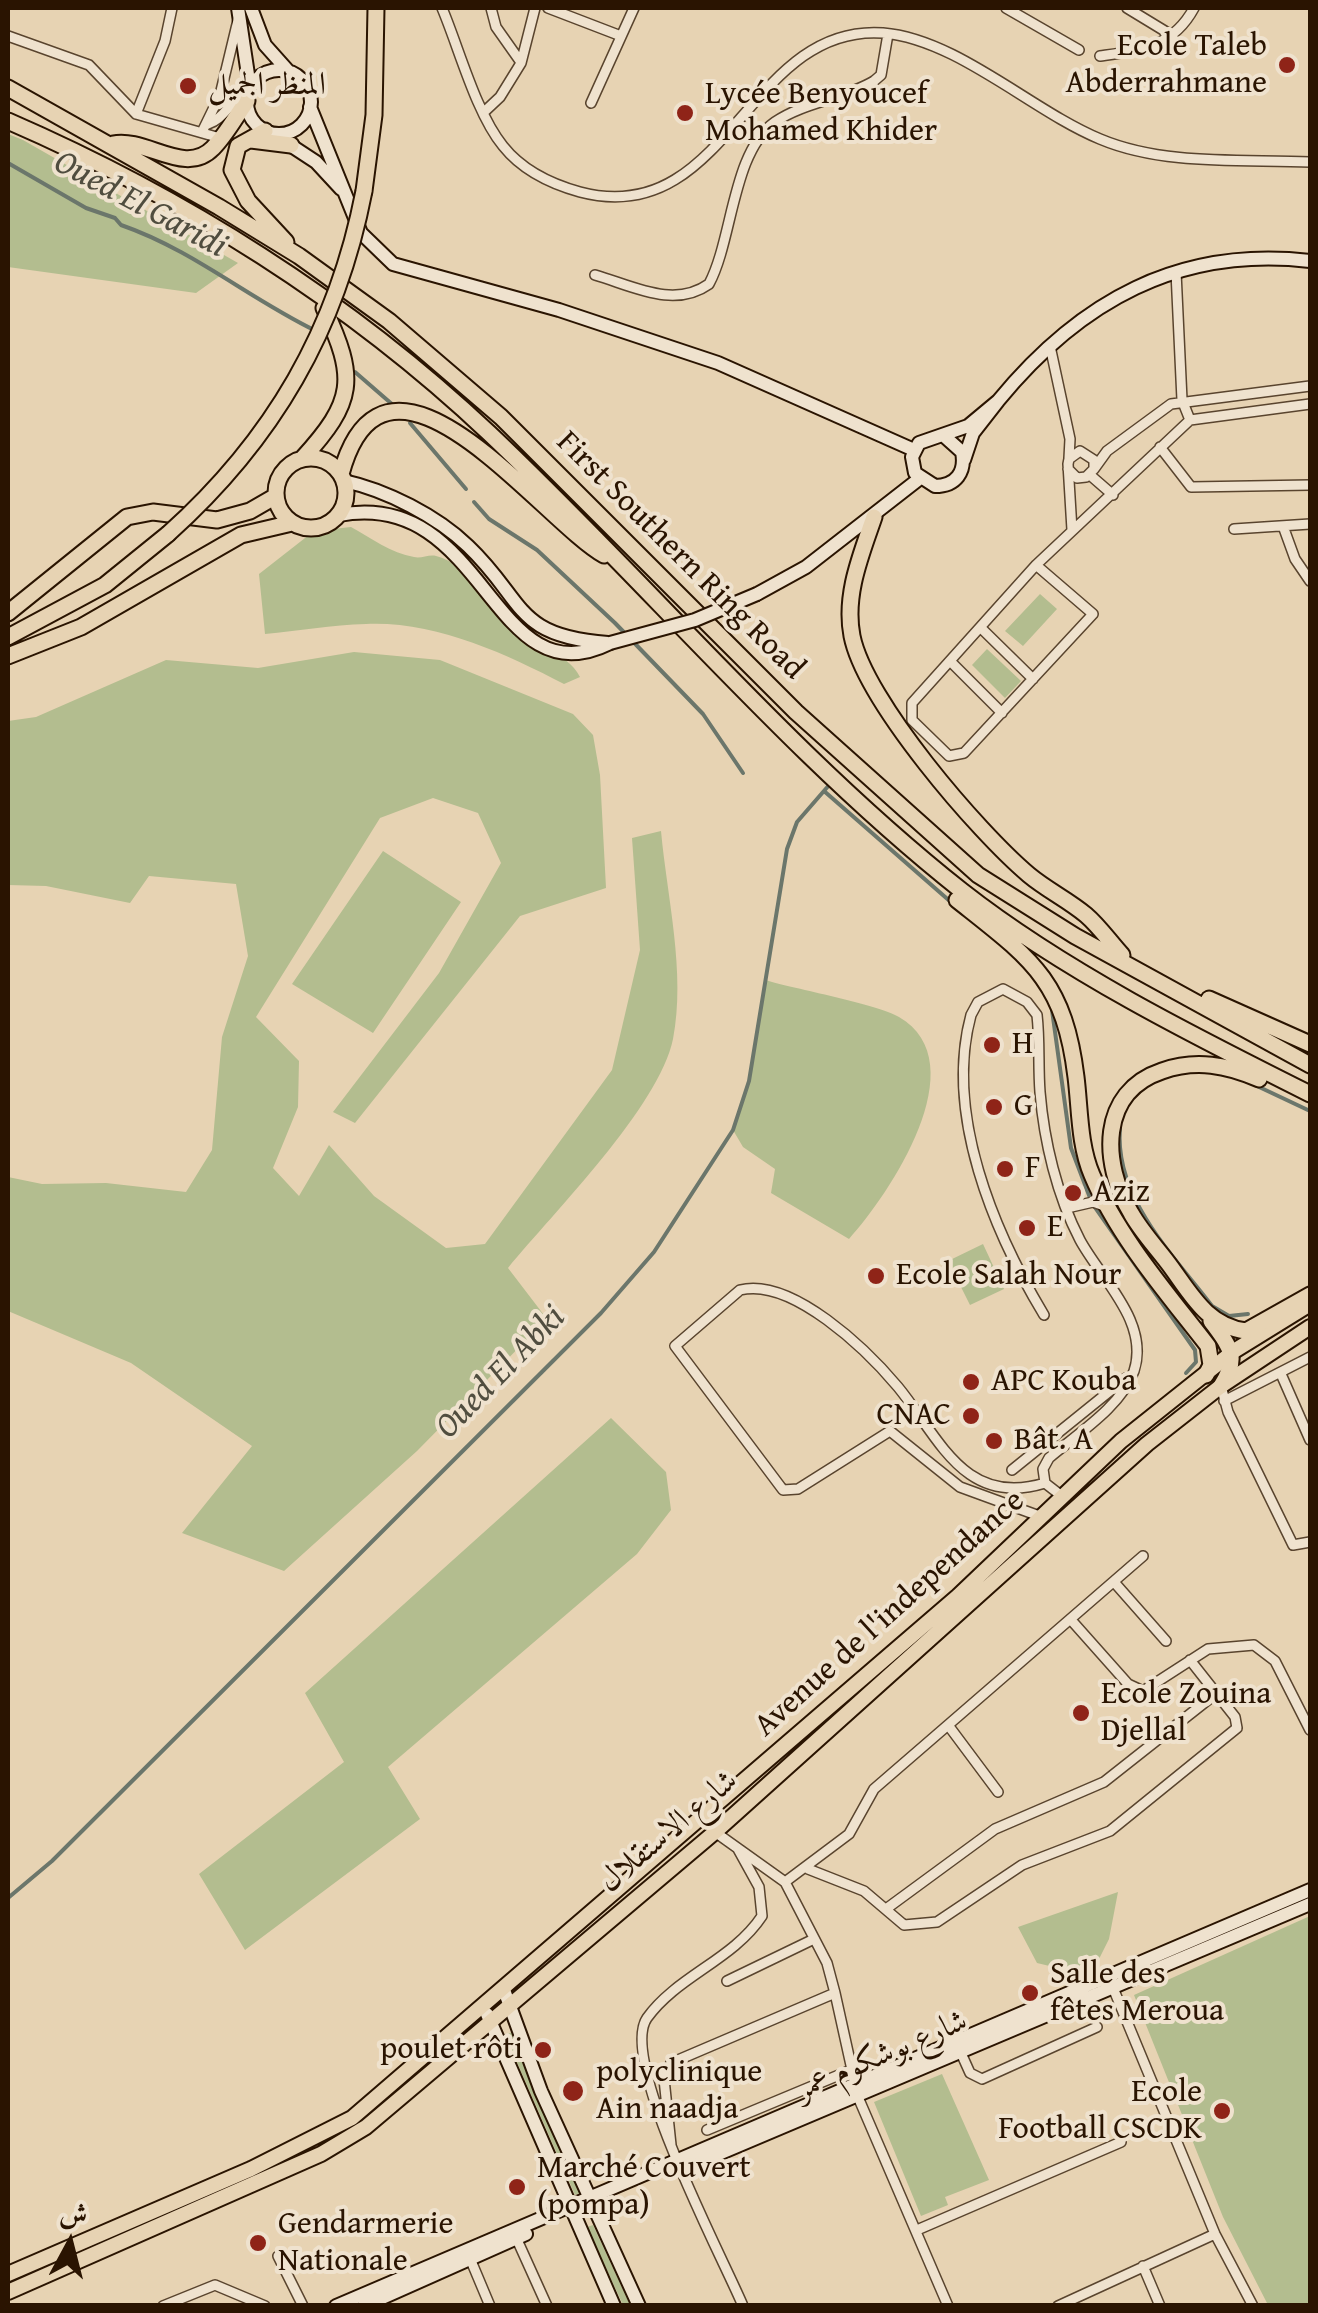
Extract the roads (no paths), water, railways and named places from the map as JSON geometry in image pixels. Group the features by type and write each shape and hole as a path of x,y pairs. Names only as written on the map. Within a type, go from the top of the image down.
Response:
{"highway":[{"path":"8,637 105,585 168,534 240,464 298,381 340,289 376,96 376,8"},
{"name":"First Southern Ring Road","path":"8,88 112,144 299,256 389,321 502,417 796,712 978,876 1075,936 1310,1065"},
{"path":"112,144 131,141 187,159 208,152 248,94"},
{"name":"First Southern Ring Road","path":"8,121 181,205 376,337 459,407 924,859 998,918 1135,1000 1310,1094"},
{"path":"268,132 242,142 232,164 239,188 299,256"},
{"path":"242,142 267,138 291,145"},
{"path":"292,523 282,514 276,496 284,471 302,459 336,421 348,381 347,361 320,299"},
{"path":"8,656 81,627 242,534 292,523 313,528 339,516 346,495 342,477 350,444 364,427 392,414 422,415 473,441 579,539 624,567"},
{"path":"302,459 324,460 342,477"},
{"path":"8,613 127,517 153,512 205,520 228,518 276,496"},
{"path":"874,517 852,586 852,636 872,684 954,796 1009,857 1086,915 1130,964 1310,1044"},
{"path":"796,738 826,778 878,830 1013,944 1055,991 1070,1039 1097,1204 1208,1346 1234,1362"},
{"path":"1234,1362 1208,1317 1130,1213 1115,1178 1110,1142 1117,1110 1130,1086 1171,1068 1203,1064 1234,1068 1310,1102"},
{"path":"1208,1317 1246,1331 1310,1295"},
{"path":"1206,1375 1211,1365 1208,1346"},
{"path":"1222,1394 1234,1362"}],"main road":[{"path":"1234,1362 1310,1304"},
{"path":"1206,1375 1310,1327"},
{"name":"Avenue de l'independance","path":"8,2274 250,2169 352,2118 958,1596 1119,1442 1206,1375"},
{"name":"شارع الاستقلال","path":"8,2292 321,2154 366,2127 716,1832 1146,1444 1222,1394"}],"street":[{"path":"136,114 165,40 172,8"},
{"path":"442,8 501,145 534,173 600,197 629,196 682,176 714,152 760,95 804,54 844,36 888,34 942,50 1058,118 1127,149 1310,162"},
{"path":"491,8 496,26 521,62"},
{"path":"484,112 500,97 521,62 535,8"},
{"path":"548,8 621,36"},
{"path":"591,104 634,8"},
{"path":"1006,8 1079,50"},
{"path":"1127,8 1173,36"},
{"path":"1100,56 1144,50 1173,36 1194,8"},
{"path":"205,128 221,91 243,10"},
{"path":"243,10 250,115 357,195"},
{"path":"243,10 265,45 306,86 310,108 357,195 368,242 403,269 559,310 718,363 914,450"},
{"path":"595,275 671,298 687,297 709,284 748,159 760,136 790,113 874,80 881,74 888,34"},
{"path":"8,36 90,65 136,114 205,128 220,138"},
{"path":"205,128 219,119 234,100 248,94 263,74 290,72"},
{"path":"268,132 292,131 310,108"},
{"path":"998,401 968,426 926,438 914,450 912,465 919,479 935,486 952,483 973,433 1049,343 1075,321 1176,272 1238,258 1310,261"},
{"path":"1176,272 1182,400 1190,420"},
{"path":"1049,343 1070,439 1072,530"},
{"path":"1068,464 1078,478 1092,472 1107,451 1161,409 1182,400 1310,386"},
{"path":"1290,388 1291,408"},
{"path":"1036,565 1093,614 957,758 949,756 912,720 912,703 1036,565 1190,420 1310,404"},
{"path":"943,435 958,445 964,460"},
{"path":"1070,439 1087,453 1092,472 1113,496"},
{"path":"1160,447 1191,487 1310,486"},
{"path":"1068,464 1087,453 1107,451"},
{"path":"342,477 429,517 456,535 480,558 516,607 542,630 566,639 610,643"},
{"path":"339,516 385,512 436,535 457,554 508,621 535,642 578,652 695,620 758,594 806,566 919,479"},
{"path":"1234,529 1310,524"},
{"path":"1282,526 1295,560 1310,581"},
{"path":"981,628 1033,678"},
{"path":"951,662 1002,713"},
{"path":"1044,1315 1010,1258 994,1217 967,1108 971,1015 978,1002 1002,989 1027,1002 1036,1015 1045,1133 1066,1208 1080,1240 1133,1328 1134,1372 1112,1404 1049,1458 1043,1470 1045,1482 1063,1497"},
{"path":"1066,1208 1097,1204"},
{"path":"1042,1517 960,1486 890,1431 798,1489 784,1490 676,1346 740,1290 792,1298 873,1361 900,1389 936,1444 959,1466 999,1486 1018,1489 1045,1482"},
{"path":"1310,1357 1280,1374 1222,1394 1293,1545 1310,1542"},
{"path":"1012,1470 1134,1372"},
{"path":"1280,1374 1310,1440"},
{"path":"785,1882 849,1834 874,1789 1143,1556"},
{"path":"1114,1582 1166,1641"},
{"path":"1072,1621 1135,1690 1153,1688 1208,1648 1254,1645 1276,1661 1310,1730"},
{"path":"808,1868 864,1892 904,1926 937,1922 1022,1865 1110,1831 1234,1733 1235,1717 1190,1660"},
{"path":"886,1909 995,1829 1104,1782 1218,1692"},
{"path":"948,1726 998,1792"},
{"path":"716,1832 785,1882 814,1938 835,1993 856,2092 948,2306"},
{"path":"738,1848 759,1887 762,1916 744,1940 658,2004 643,2023 638,2040 658,2115 743,2306"},
{"path":"856,2092 1310,1890"},
{"name":"شارع بوشكوم عمر","path":"364,2306 468,2254 856,2092 961,2053 1110,1982 1310,1904"},
{"path":"727,1981 814,1938"},
{"path":"1110,1982 1215,2234 1252,2306"},
{"path":"504,1990 542,2091 639,2306"},
{"path":"671,2145 664,2078 671,2063 835,1993"},
{"path":"484,2007 614,2306"},
{"path":"961,2053 970,2073 982,2078 1097,2027"},
{"path":"707,2130 851,2070"},
{"path":"917,2230 1122,2142"},
{"path":"1058,2306 1215,2234"},
{"path":"515,2235 547,2306"},
{"path":"336,2306 468,2254 490,2306"},
{"path":"278,2256 302,2305"},
{"path":"1143,2266 1160,2306"},
{"path":"163,2306 215,2284 265,2306"}],"waterway":[{"name":"Oued El Garidi","path":"8,163 86,208 172,247 316,331"},
{"name":"Oued El Garidi","path":"355,372 393,405"},
{"name":"Oued El Garidi","path":"410,423 466,489"},
{"name":"Oued El Garidi","path":"474,502 489,519 537,550 615,623 703,714 743,773"},
{"name":"Oued El Abki","path":"8,1898 52,1861 601,1313 654,1252 733,1130 749,1081 787,849 797,822 830,784"},
{"path":"824,791 952,903"},
{"path":"1052,1010 1071,1148 1092,1203 1195,1350 1196,1362 1186,1373"},
{"path":"1257,1086 1310,1111"},
{"path":"1120,1128 1126,1178 1136,1202 1165,1246 1212,1306 1229,1316 1248,1314"}],"place":[{"name":"Ecole Taleb Abderrahmane","path":"1287,65"},
{"name":"المنظر الجميل","path":"188,86"},
{"name":"Lycée Benyoucef Mohamed Khider","path":"685,113"},
{"name":"H","path":"992,1045"},
{"name":"G","path":"994,1107"},
{"name":"F","path":"1005,1169"},
{"name":"Aziz","path":"1073,1193"},
{"name":"E","path":"1027,1228"},
{"name":"Ecole Salah Nour","path":"876,1276"},
{"name":"APC Kouba","path":"971,1382"},
{"name":"CNAC","path":"971,1416"},
{"name":"Bât. A","path":"994,1441"},
{"name":"Ecole Zouina Djellal","path":"1081,1713"},
{"name":"Salle des fêtes Meroua","path":"1030,1993"},
{"name":"poulet rôti","path":"543,2050"},
{"name":"polyclinique Ain naadja","path":"573,2091"},
{"name":"Ecole Football CSCDK","path":"1222,2111"},
{"name":"Marché Couvert (pompa)","path":"517,2187"},
{"name":"Gendarmerie Nationale","path":"258,2243"}]}
